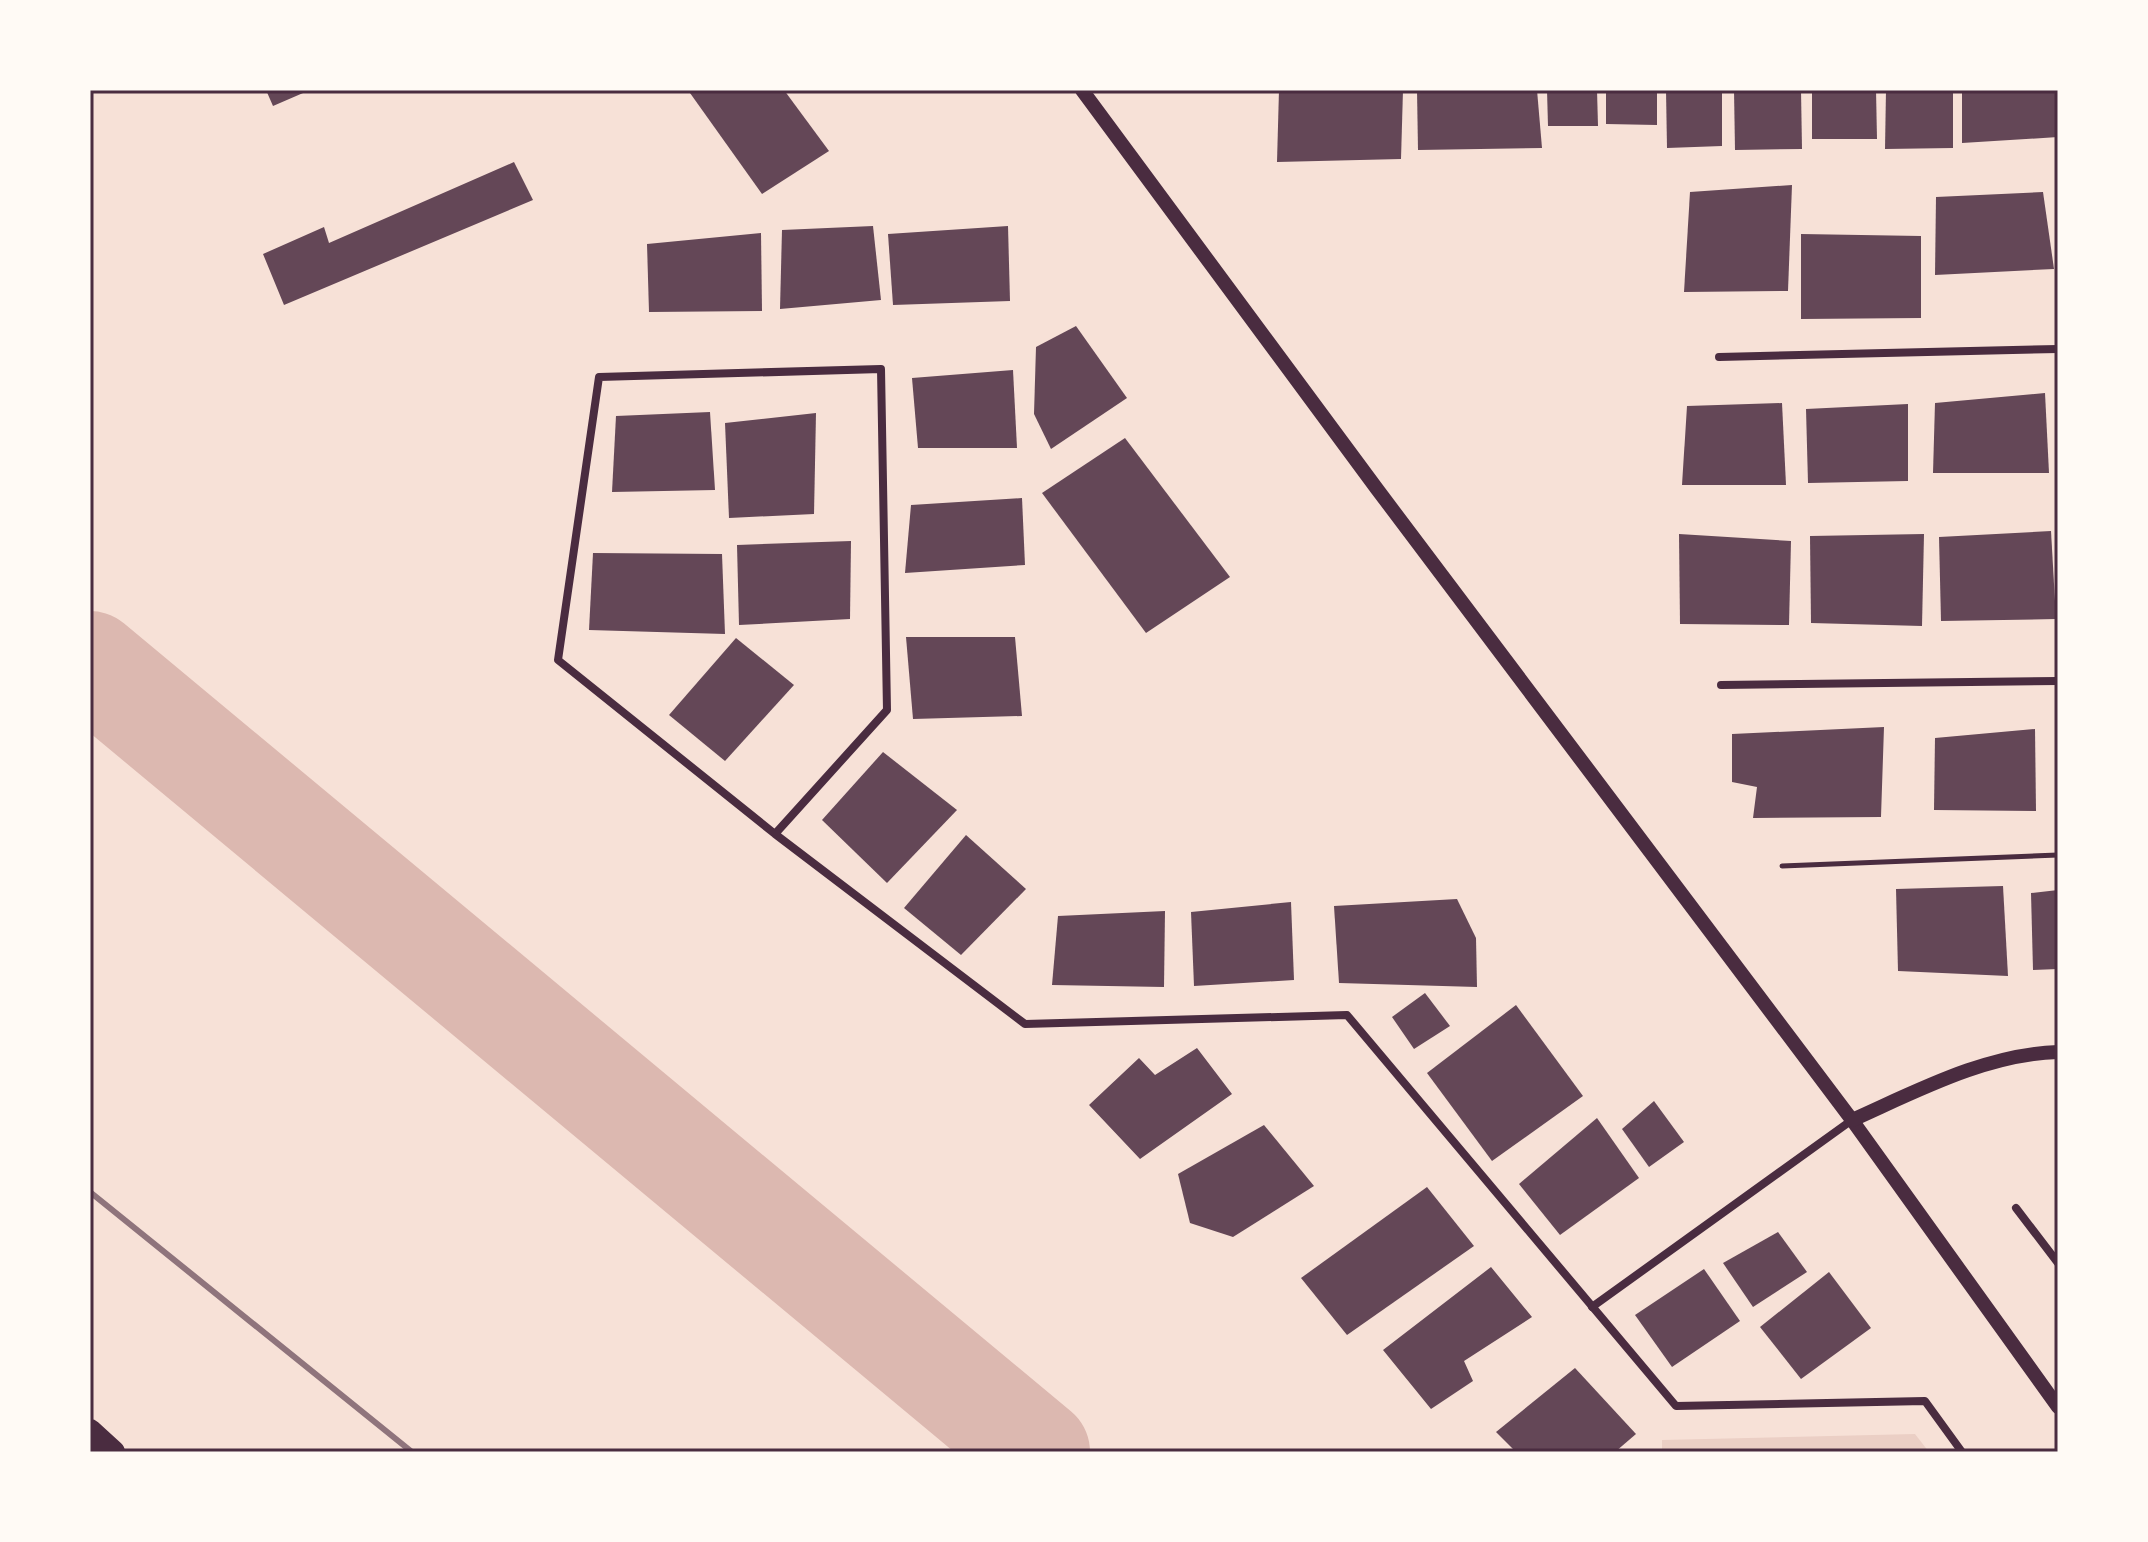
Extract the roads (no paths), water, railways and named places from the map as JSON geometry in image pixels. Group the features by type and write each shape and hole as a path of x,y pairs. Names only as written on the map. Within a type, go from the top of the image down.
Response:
{"highway":[{"path":"90,1431 113,1452"}],"street":[{"path":"1082,90 1368,477 1852,1120 2058,1407"},
{"path":"1719,357 2058,349"},
{"path":"775,834 887,710 881,369 599,377 558,660 775,834 1025,1024 1347,1015 1676,1406 1925,1401 1962,1452"},
{"path":"1721,685 2058,681"},
{"path":"1592,1307 1852,1120 1958,1074 2032,1053 2058,1052"},
{"path":"2016,1208 2058,1263"}],"waterway":[{"path":"90,664 1037,1452"}],"railway":[{"path":"90,1192 412,1452"}]}
